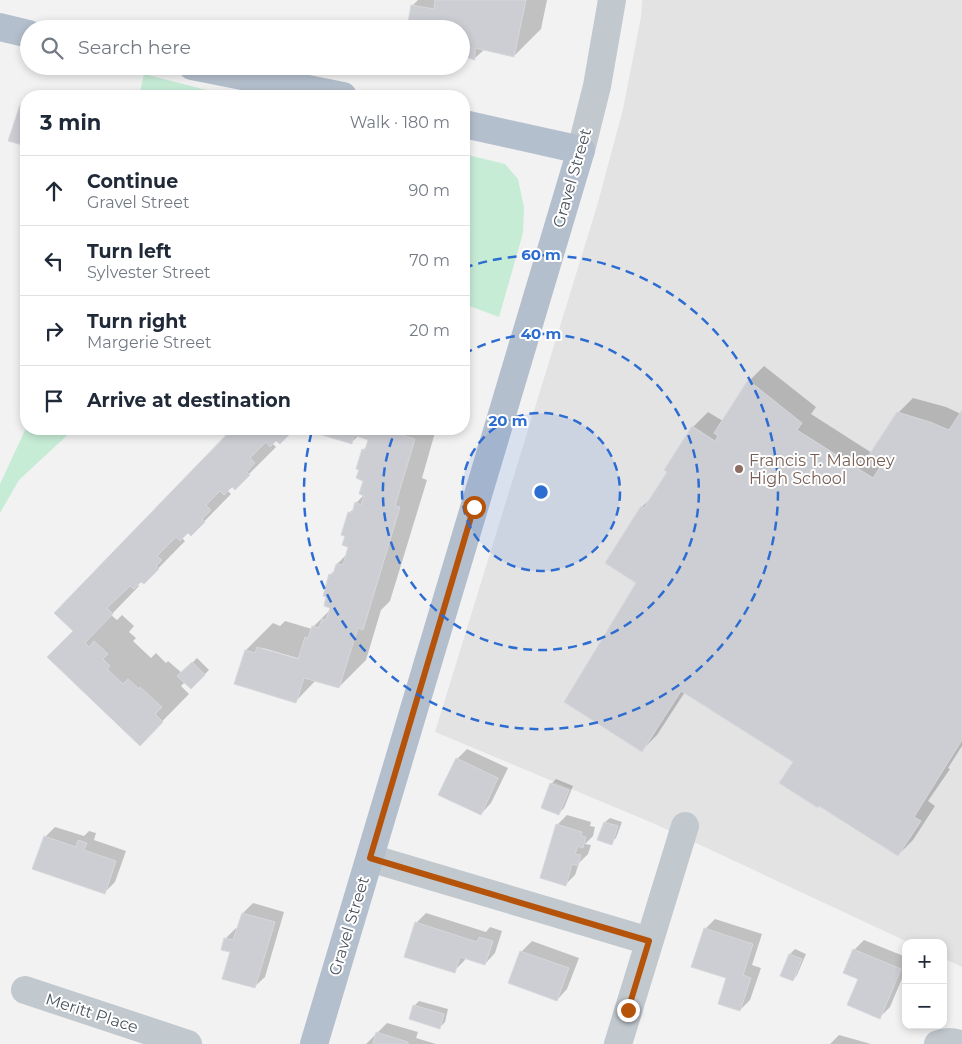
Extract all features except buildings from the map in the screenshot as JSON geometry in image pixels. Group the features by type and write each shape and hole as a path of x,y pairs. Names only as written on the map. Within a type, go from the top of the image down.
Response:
{"main road":[{"path":"0,27 20,32"},
{"path":"237,75 312,90"},
{"path":"470,125 581,150"},
{"name":"Gravel Street","path":"314,1044 581,150"}],"street":[{"name":"Gravel Street","path":"581,150 597,86 612,0"},
{"path":"618,1044 684,826"},
{"path":"370,858 649,941"},
{"name":"Meritt Place","path":"25,990 188,1044"},
{"path":"938,1044 943,1042 960,1044"}],"shaded area":[{"name":"Francis T. Maloney High School","path":"642,0 962,0 962,967 947,960 947,939 902,939 655,824 435,732 597,206 623,109 641,17"}],"green space":[{"path":"144,75 148,75 207,90 140,90"},
{"path":"470,155 505,164 518,179 524,207 523,233 499,317 470,306"},
{"path":"23,435 68,435 19,480 0,513 0,484"}],"place":[{"name":"Francis T. Maloney High School","path":"739,469"}],"route":[{"path":"474,507 370,858 649,941 628,1010"}]}
